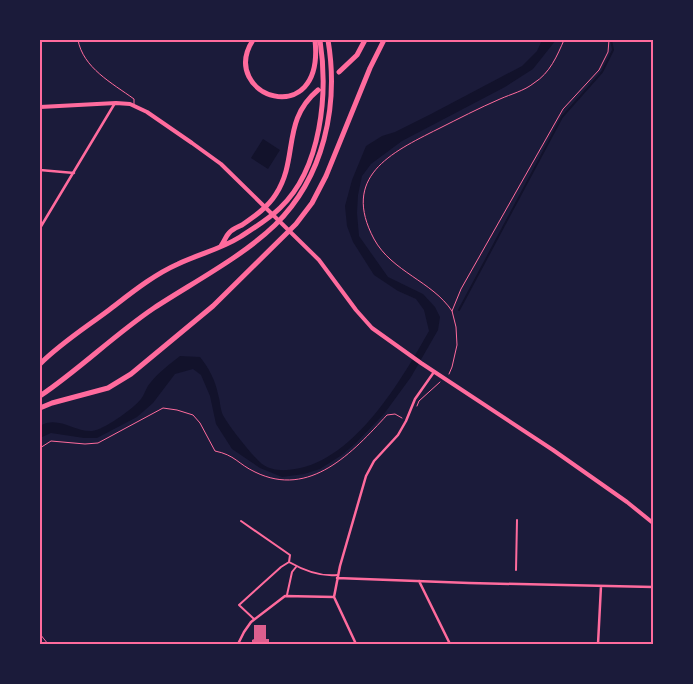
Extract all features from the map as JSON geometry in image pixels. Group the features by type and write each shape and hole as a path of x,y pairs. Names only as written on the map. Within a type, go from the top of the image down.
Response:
{"highway":[{"path":"253,40 245,55 247,74 259,90 277,97 296,93 305,88 311,79 316,61 315,40"},
{"path":"40,364 72,336 146,284 177,264 220,248 240,237 280,208 302,177 315,143 323,100 324,82 320,40"},
{"path":"40,396 152,310 253,243 275,225 287,212 307,184 315,168 325,138 332,84 328,40"},
{"path":"339,72 357,55 365,40"},
{"path":"40,408 108,388 131,374 214,306 296,224 312,203 326,176 370,68 384,40"},
{"path":"220,248 230,232 260,213 276,194 285,173 294,125 303,106 318,90"}],"main road":[{"path":"40,107 116,103 134,106 147,112 221,164 326,268 364,319 386,339 553,450 628,502 653,522"}],"street":[{"path":"40,228 116,103"},
{"path":"40,170 74,173"},
{"path":"356,644 334,597 338,576 366,476 374,461 398,435 415,399 434,372"},
{"path":"516,570 517,520"},
{"path":"241,521 290,555 289,562 239,605 254,619"},
{"path":"289,562 321,574 332,576 419,581 653,587"},
{"path":"287,595 292,572 297,566"},
{"path":"419,581 450,644"},
{"path":"598,644 601,586"},
{"path":"238,644 245,629 254,619 287,595 334,597"}],"lane":[{"path":"78,40 82,54 92,67 134,99 134,106"}],"path":[{"path":"416,409 419,401 451,372 457,345 456,327 452,311 444,302 398,268 382,252 370,232 367,220 363,198 366,187 372,174 397,151 460,118 535,83 552,65 564,40"},
{"path":"452,311 468,277 568,103 599,70 608,52 609,40"},
{"path":"40,448 51,441 85,444 98,443 163,408 193,415 200,423 215,450 228,453 254,472 271,478 296,479 306,478 325,470 346,457 387,416 395,414 406,421"},
{"path":"40,634 48,644"}],"shaded area":[{"path":"542,40 556,40 533,69 505,87 402,141 371,164 362,176 357,213 359,236 388,277 423,294 435,307 440,317 438,330 411,377 384,414 342,455 320,469 304,474 282,477 260,468 232,449 216,424 210,396 201,375 193,369 175,374 153,403 137,417 97,438 51,433 40,438 40,426 47,423 60,423 85,431 92,431 111,423 137,403 154,378 180,356 200,357 213,379 219,396 221,411 225,418 234,432 262,464 278,470 295,469 317,462 337,450 357,434 374,415 405,372 429,331 424,310 416,299 398,291 374,275 353,242 347,226 345,206 352,180 366,146 382,136 395,132 431,114 522,66 537,51"},
{"path":"263,139 280,150 268,169 251,158"}],"building":[{"path":"254,625 266,625 266,639 269,639 269,644 252,644"}],"waterway":[{"path":"459,310 562,117 602,72 613,50 611,40"}]}
